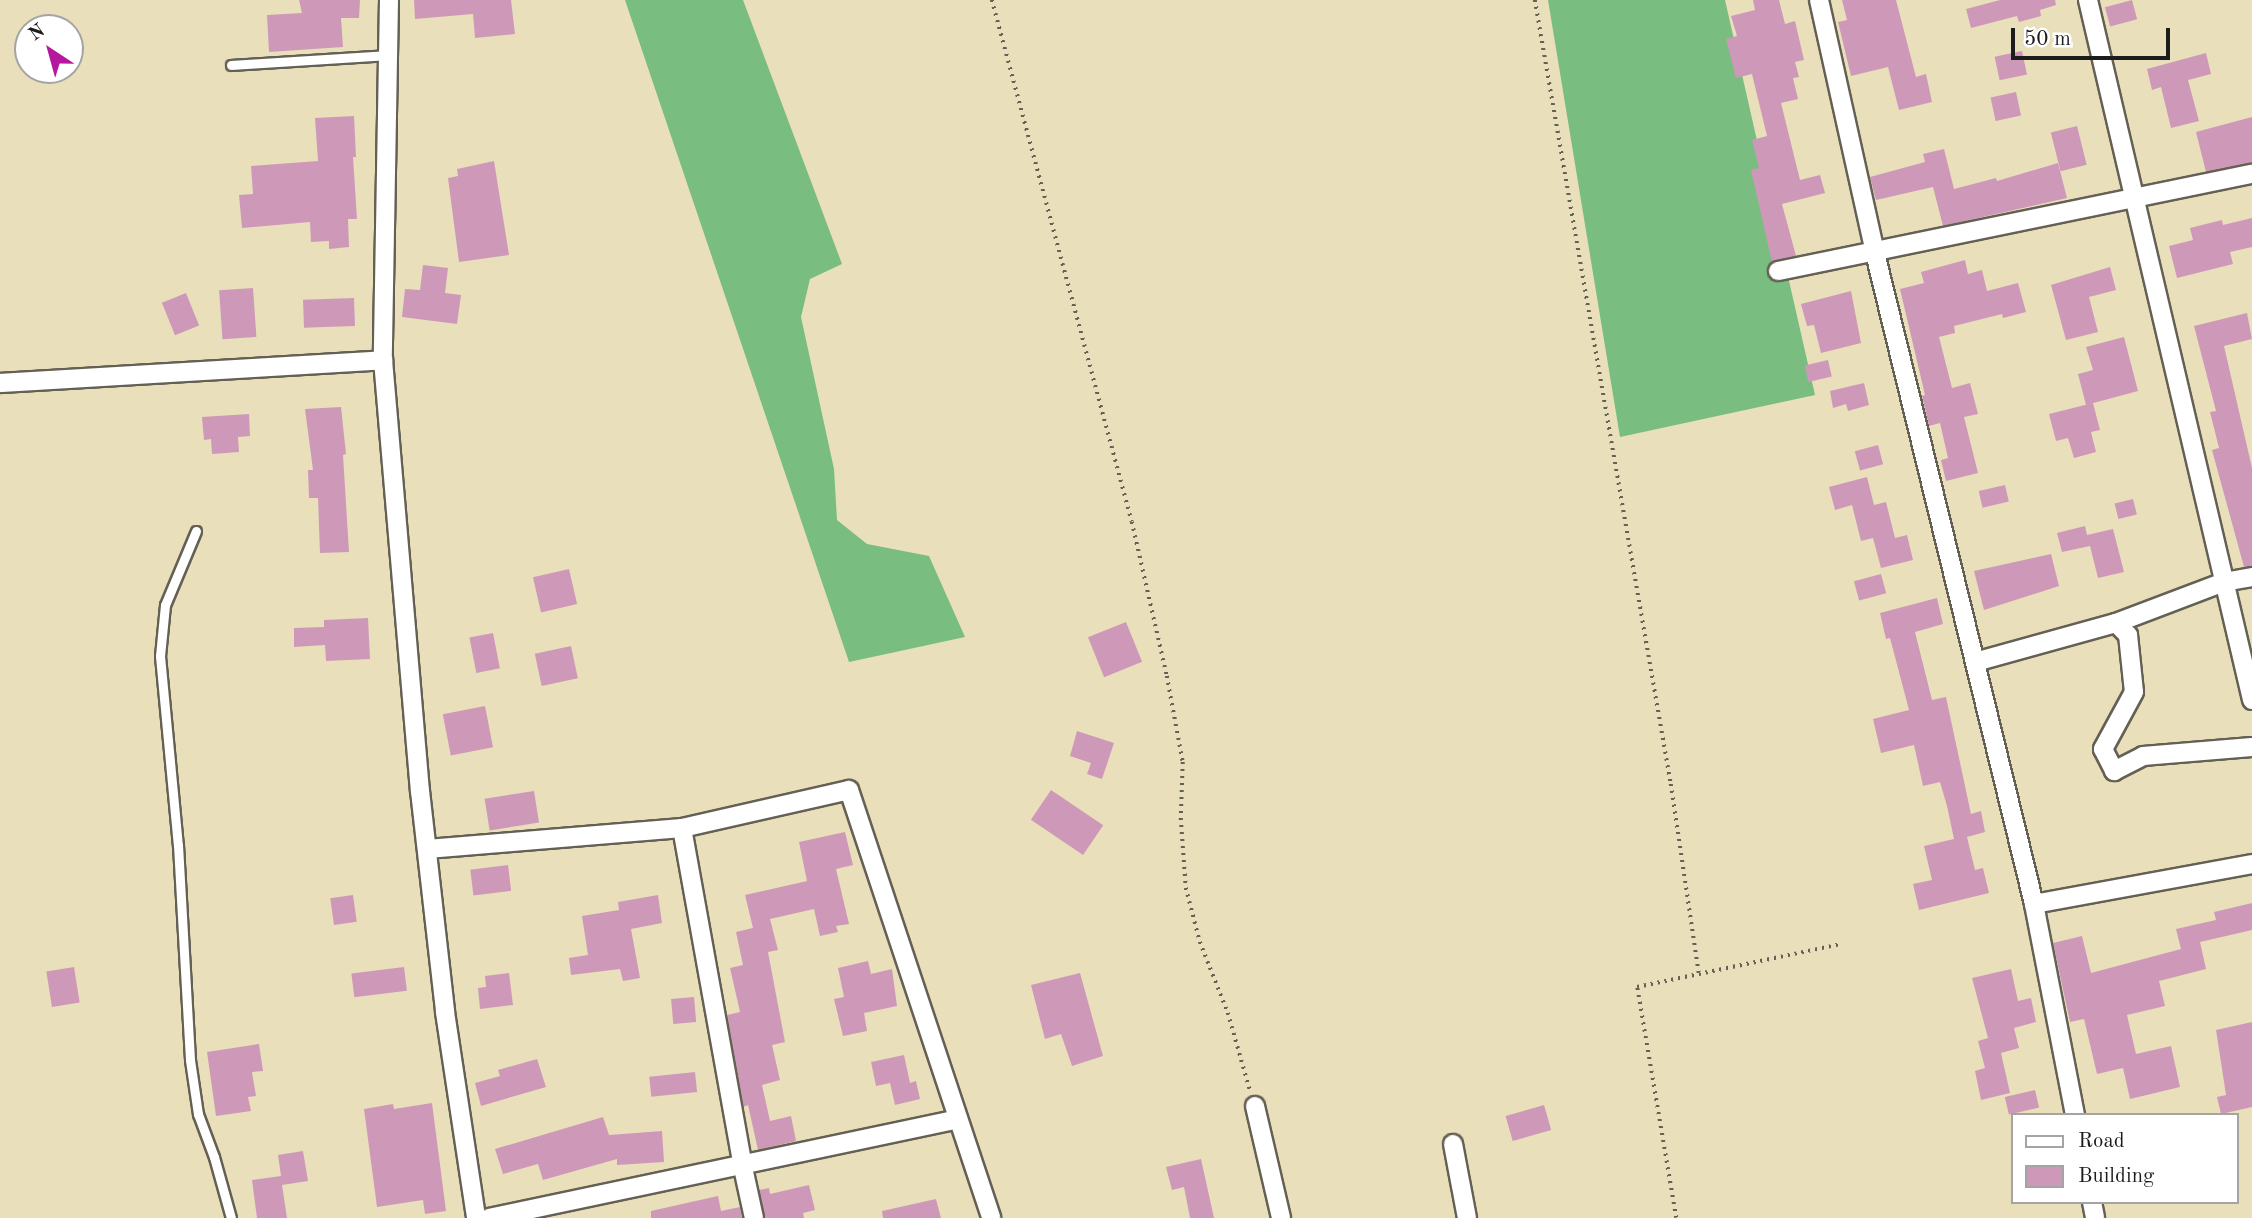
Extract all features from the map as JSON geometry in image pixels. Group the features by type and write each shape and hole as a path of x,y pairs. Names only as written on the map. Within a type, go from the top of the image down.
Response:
{"street":[{"path":"389,0 383,360 426,849 445,1012 476,1218"},
{"path":"1819,0 1874,249 2034,904 2075,1113"},
{"path":"2088,0 2252,700"},
{"path":"1778,271 1874,249 2252,174"},
{"path":"0,383 383,360"},
{"path":"1975,662 2116,623 2224,582 2252,577"},
{"path":"2116,623 2128,635 2134,692 2103,750 2114,771 2143,755 2252,747"},
{"path":"426,849 682,828 849,790 991,1218"},
{"path":"682,828 741,1163 754,1218"},
{"path":"2034,904 2252,864"},
{"path":"1255,1105 1281,1218"},
{"path":"489,1218 958,1119"},
{"path":"1453,1144 1467,1218"}],"lane":[{"path":"231,65 388,55"},
{"path":"196,531 165,605 160,656 178,845 190,1059 198,1114 214,1157 231,1218"}],"path":[{"path":"992,0 1114,450 1167,676 1183,762 1181,818 1186,888 1200,943 1228,1013 1255,1105"},
{"path":"1535,0 1671,784 1699,973"},
{"path":"1676,1218 1637,987 1841,944"}],"green space":[{"path":"625,0 743,0 842,264 810,279 801,317 834,469 837,520 867,544 929,556 965,637 849,662"},
{"path":"1548,0 1725,0 1815,395 1620,437"}],"building":[{"path":"299,0 360,0 359,18 341,18 343,47 269,52 267,15 302,13"},
{"path":"414,0 511,0 515,34 475,38 473,14 415,19"},
{"path":"1753,0 1779,0 1785,24 1795,21 1804,60 1795,62 1799,77 1793,78 1798,99 1781,103 1800,180 1820,175 1825,193 1782,204 1796,256 1772,262 1751,170 1759,168 1752,140 1767,136 1752,74 1736,78 1726,39 1737,36 1731,16 1755,10"},
{"path":"1842,0 1896,0 1916,77 1926,74 1932,102 1899,110 1888,67 1851,76 1838,22 1847,20"},
{"path":"2000,0 2055,0 2056,5 2040,10 2041,16 2019,22 2017,16 1971,28 1966,9"},
{"path":"2132,0 2137,19 2110,27 2105,7"},
{"path":"2022,51 2027,74 2000,80 1995,57"},
{"path":"2206,53 2211,74 2188,80 2199,121 2171,128 2161,87 2152,90 2147,69"},
{"path":"2016,92 2021,115 1996,121 1991,97"},
{"path":"354,116 356,157 353,157 357,219 348,219 349,247 329,249 329,241 311,242 310,222 242,228 239,195 253,194 251,166 318,161 315,118"},
{"path":"2252,117 2252,163 2206,172 2196,132"},
{"path":"2077,126 2087,165 2060,171 2051,133"},
{"path":"1944,149 1954,189 1996,178 1997,181 2058,163 2067,198 1943,226 1933,187 1876,200 1870,177 1925,162 1923,154"},
{"path":"494,161 509,255 459,262 448,178 458,176 457,169"},
{"path":"2252,218 2252,247 2230,252 2233,264 2177,278 2169,246 2193,240 2190,228 2222,220 2223,225"},
{"path":"1965,260 1968,274 1982,270 1987,291 2018,283 2026,312 2003,318 2002,314 1954,326 1955,333 1939,337 1952,388 1970,383 1978,414 1964,417 1978,473 1946,481 1941,460 1948,458 1940,423 1929,426 1922,396 1925,395 1900,289 1924,283 1921,272"},
{"path":"423,265 448,268 445,293 461,295 457,324 402,317 405,289 420,290"},
{"path":"2110,267 2116,290 2089,297 2098,332 2066,340 2051,285"},
{"path":"253,288 256,337 223,339 219,290"},
{"path":"1851,291 1861,343 1821,353 1814,325 1807,326 1801,304"},
{"path":"186,293 199,325 175,335 162,303"},
{"path":"354,298 355,326 304,328 303,300"},
{"path":"2247,313 2252,339 2224,346 2252,468 2252,566 2244,567 2212,450 2219,448 2210,412 2216,411 2194,326"},
{"path":"2124,337 2138,391 2086,405 2078,374 2093,370 2086,347"},
{"path":"1828,360 1832,377 1808,382 1805,365"},
{"path":"1864,383 1869,405 1848,411 1846,404 1833,408 1830,391"},
{"path":"2093,403 2100,430 2091,432 2096,452 2074,458 2068,438 2056,441 2049,414"},
{"path":"341,407 346,454 343,455 349,552 320,553 318,498 309,498 308,470 313,470 305,409"},
{"path":"249,414 250,436 238,437 239,452 212,454 211,439 204,440 202,417"},
{"path":"1878,445 1883,464 1860,471 1855,451"},
{"path":"1867,477 1874,505 1886,502 1895,538 1907,535 1913,560 1881,568 1873,538 1861,541 1852,505 1835,510 1829,487"},
{"path":"2005,485 2009,502 1983,508 1979,491"},
{"path":"2133,499 2137,515 2118,519 2115,504"},
{"path":"2085,526 2087,535 2113,529 2124,572 2098,578 2090,546 2062,552 2057,533"},
{"path":"2051,554 2059,586 1984,610 1974,571"},
{"path":"569,569 577,604 541,612 533,577"},
{"path":"1881,574 1886,593 1859,601 1854,581"},
{"path":"1937,598 1943,624 1915,632 1932,700 1946,697 1971,814 1981,811 1985,832 1967,837 1975,870 1983,868 1989,893 1919,910 1913,884 1932,880 1924,846 1954,839 1947,806 1940,782 1923,786 1914,745 1881,753 1873,719 1909,710 1890,638 1886,639 1880,613"},
{"path":"368,618 370,659 326,661 325,645 294,647 294,628 324,627 324,620"},
{"path":"1126,622 1142,662 1104,677 1088,637"},
{"path":"493,633 500,668 476,673 469,638"},
{"path":"571,646 578,678 542,686 535,654"},
{"path":"485,706 493,747 451,755 443,714"},
{"path":"1077,731 1114,743 1102,779 1087,774 1091,763 1070,756"},
{"path":"1051,790 1103,825 1083,855 1031,820"},
{"path":"534,791 539,823 490,830 485,799"},
{"path":"845,832 853,865 836,869 849,924 836,926 838,932 820,936 814,909 770,919 778,950 768,952 785,1042 772,1045 780,1080 762,1085 770,1121 791,1116 796,1141 758,1150 748,1105 743,1107 727,1015 740,1012 730,968 743,965 736,932 753,928 745,895 807,881 799,842"},
{"path":"508,865 511,891 473,895 470,870"},
{"path":"353,895 357,922 334,925 330,898"},
{"path":"658,895 662,923 631,929 640,978 623,981 620,969 571,975 569,958 588,955 582,916 619,910 618,902"},
{"path":"2252,903 2252,930 2200,942 2206,969 2159,981 2165,1006 2127,1015 2136,1054 2171,1046 2180,1087 2130,1099 2123,1068 2097,1074 2084,1019 2070,1022 2053,943 2082,936 2091,973 2181,949 2176,929 2216,920 2214,912"},
{"path":"868,961 871,974 892,969 897,1006 864,1013 867,1031 843,1036 834,999 844,997 838,968"},
{"path":"74,967 80,1003 52,1007 46,971"},
{"path":"404,967 407,991 354,997 351,973"},
{"path":"2011,969 2018,1001 2031,998 2036,1022 2014,1028 2019,1048 2001,1053 2010,1093 1981,1100 1975,1071 1985,1068 1978,1041 1988,1038 1972,978"},
{"path":"509,973 513,1005 480,1009 478,988 486,987 485,976"},
{"path":"1080,973 1103,1056 1072,1066 1061,1034 1045,1039 1031,985"},
{"path":"694,997 696,1022 673,1024 671,999"},
{"path":"2252,1022 2252,1107 2221,1113 2217,1097 2226,1095 2216,1030"},
{"path":"259,1044 263,1071 252,1072 256,1096 248,1097 251,1111 216,1116 207,1052"},
{"path":"904,1055 910,1083 916,1081 920,1099 895,1105 890,1083 876,1086 871,1062"},
{"path":"537,1059 546,1087 481,1106 475,1083 500,1076 498,1070"},
{"path":"695,1072 697,1092 651,1097 649,1077"},
{"path":"2035,1090 2039,1108 2009,1115 2005,1097"},
{"path":"432,1103 446,1211 425,1214 423,1200 377,1207 364,1109 393,1104 394,1109"},
{"path":"1544,1105 1551,1130 1513,1141 1506,1116"},
{"path":"603,1117 609,1135 662,1131 664,1162 617,1165 617,1159 543,1180 538,1164 503,1174 495,1149"},
{"path":"303,1151 308,1181 282,1185 287,1218 257,1218 252,1180 281,1176 278,1155"},
{"path":"1201,1159 1214,1218 1190,1218 1184,1187 1172,1190 1166,1167"},
{"path":"809,1185 815,1210 803,1213 804,1218 765,1218 759,1190 769,1188 770,1194"},
{"path":"718,1196 721,1211 740,1207 742,1218 651,1218 651,1211"},
{"path":"936,1199 941,1218 883,1218 882,1211"}]}
